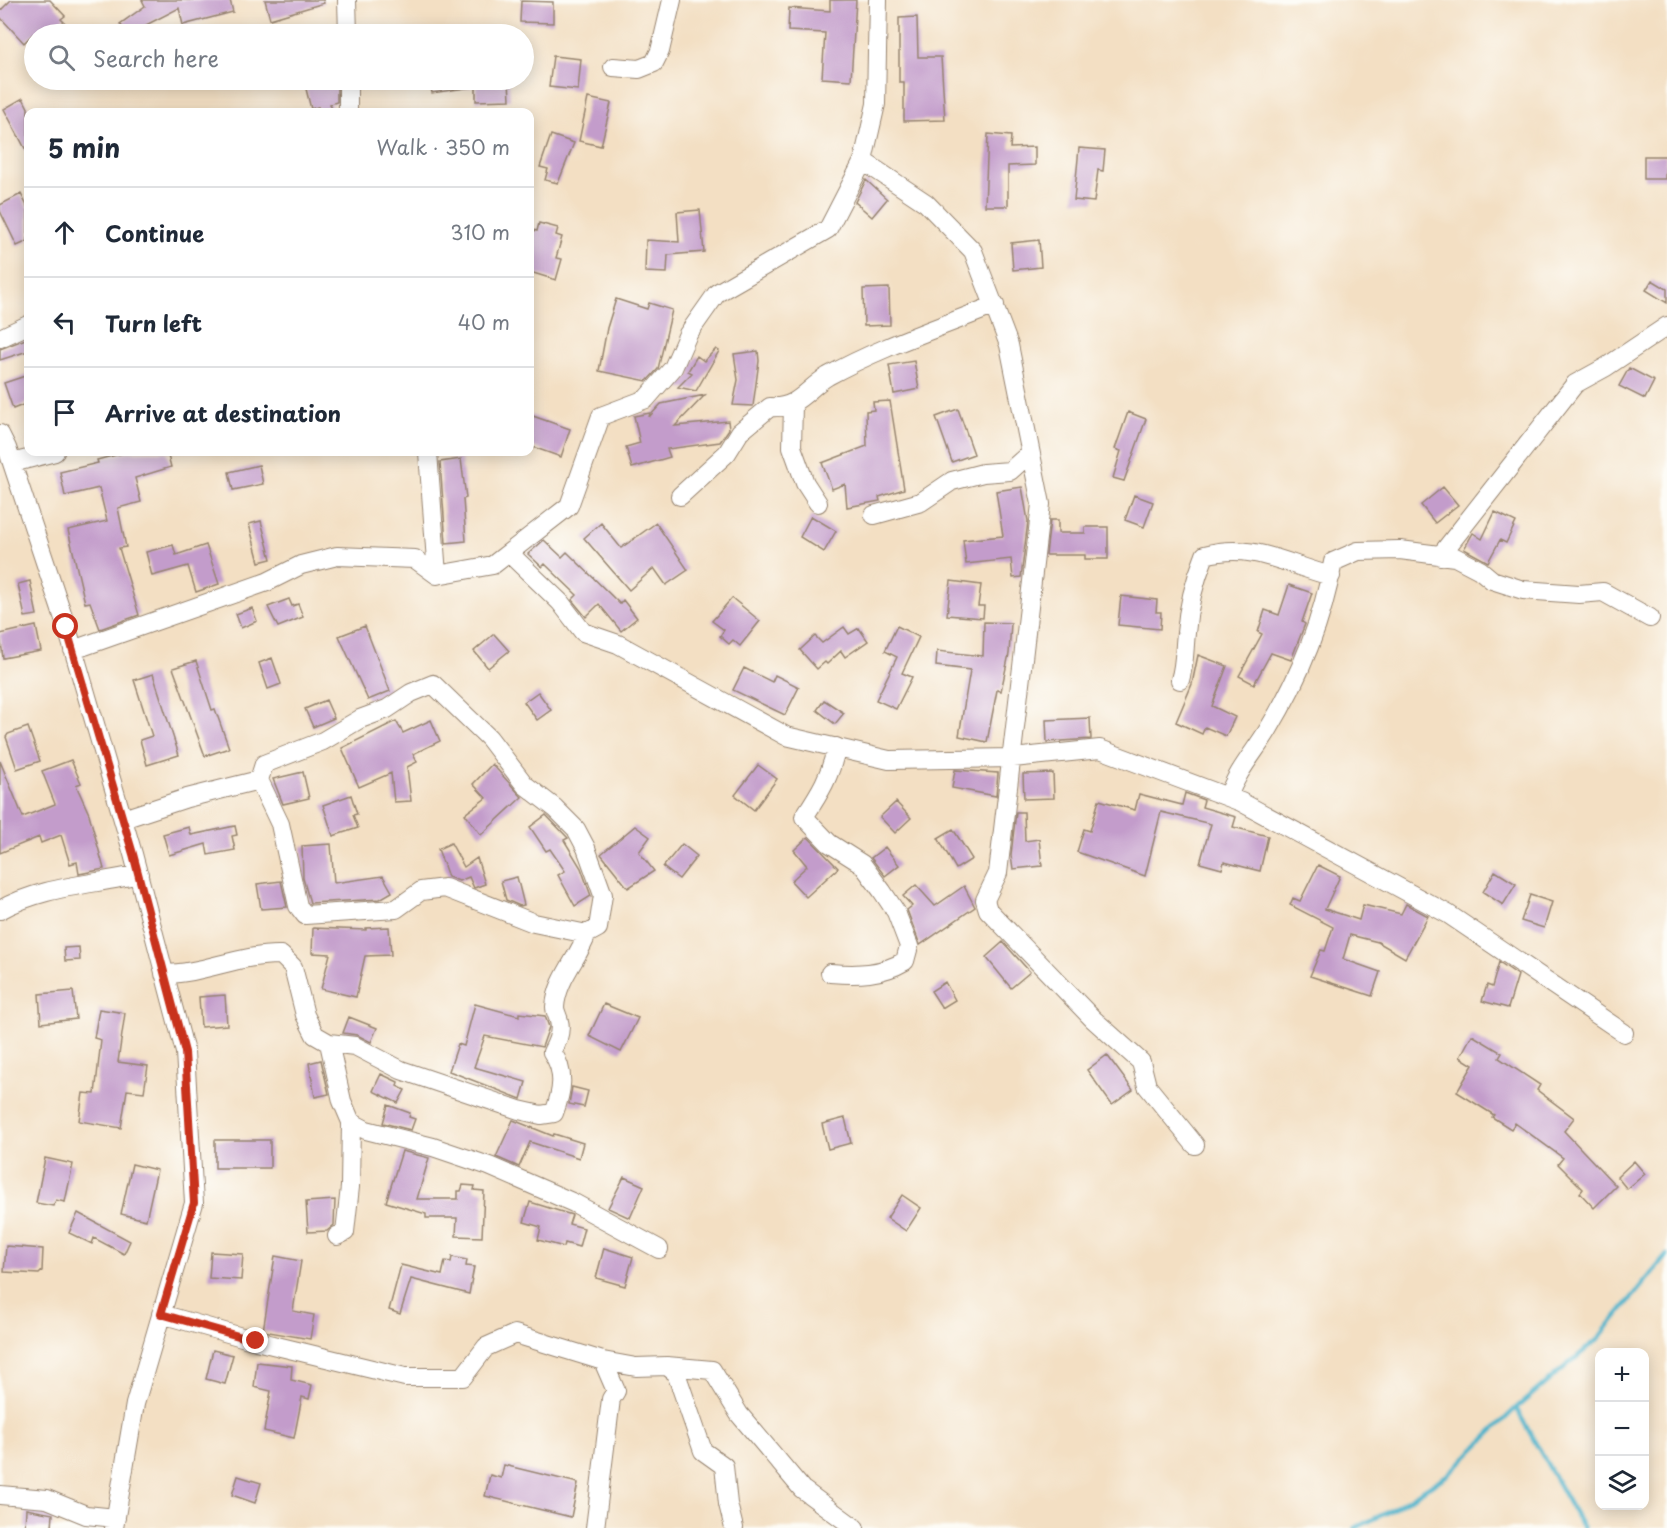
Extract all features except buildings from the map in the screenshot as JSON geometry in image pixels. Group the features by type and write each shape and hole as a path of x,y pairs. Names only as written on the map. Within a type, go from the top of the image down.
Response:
{"street":[{"path":"347,0 348,24"},
{"path":"613,67 639,69 654,63 660,51 672,0"},
{"path":"73,650 267,582 301,566 337,556 415,559 437,575 493,565 569,506 601,416 646,399 673,368 688,334 717,293 828,229 863,161 876,104 878,0"},
{"path":"348,90 348,108"},
{"path":"863,161 926,203 973,250 1009,345 1041,504 998,873 986,900 988,910 1093,1018 1141,1062 1148,1086 1195,1145"},
{"path":"680,496 727,453 740,432 770,407 785,408 793,404 814,384 863,356 995,305"},
{"path":"1440,555 1575,384 1606,368 1667,326"},
{"path":"0,338 24,328"},
{"path":"793,404 792,447 805,483 818,503"},
{"path":"0,434 73,650 139,874 185,1052 194,1203 135,1404 115,1523 86,1515 47,1499 0,1495"},
{"path":"874,515 893,512 921,502 952,481 983,473 1010,471 1030,453"},
{"path":"12,464 41,456"},
{"path":"428,456 437,575"},
{"path":"1180,680 1184,668 1186,632 1194,581 1205,555 1226,549 1252,550 1295,567 1330,576"},
{"path":"1228,797 1236,776 1267,732 1305,663 1333,562 1358,551 1400,550 1455,556 1480,570 1492,580 1523,591 1570,594 1603,592 1650,618"},
{"path":"509,553 560,602 584,632 618,644 786,735 889,760 1013,758 1100,749 1228,797 1448,914 1624,1033"},
{"path":"433,684 489,738 525,785 555,808 576,829 586,848 603,896 598,928 587,934 534,923 445,888 421,891 396,909 305,915 298,906 280,824 259,780 264,764 323,741 360,719 387,709 411,693 433,684"},
{"path":"830,973 861,975 888,971 905,961 909,946 896,912 862,864 829,843 804,817 822,790 833,765 836,747"},
{"path":"123,819 187,798 259,780"},
{"path":"0,910 69,885 109,881 139,874"},
{"path":"164,974 178,974 242,958 281,955 293,967 305,1015 315,1035 328,1043 355,1046 401,1070 519,1110 541,1115 554,1113 562,1081 560,1064 552,1052 559,1038 560,1022 555,1009 564,975 581,951 587,934"},
{"path":"328,1043 342,1101 351,1122 350,1186 345,1232 337,1236"},
{"path":"351,1122 366,1130 433,1147 489,1166 574,1203 659,1249"},
{"path":"161,1314 214,1330 405,1377 462,1377 486,1347 515,1334 603,1361 636,1367 667,1366 712,1371 739,1414 802,1489 855,1528"},
{"path":"595,1528 611,1399 616,1391 603,1361"},
{"path":"667,1366 676,1373 687,1413 703,1451 724,1466 728,1504 734,1528"}],"waterway":[{"path":"1355,1528 1386,1513 1449,1474 1516,1408 1597,1340 1667,1255"},
{"path":"1516,1408 1583,1528"}],"route":[{"path":"66,627 133,854 185,1052 194,1203 161,1314 256,1341"}]}
